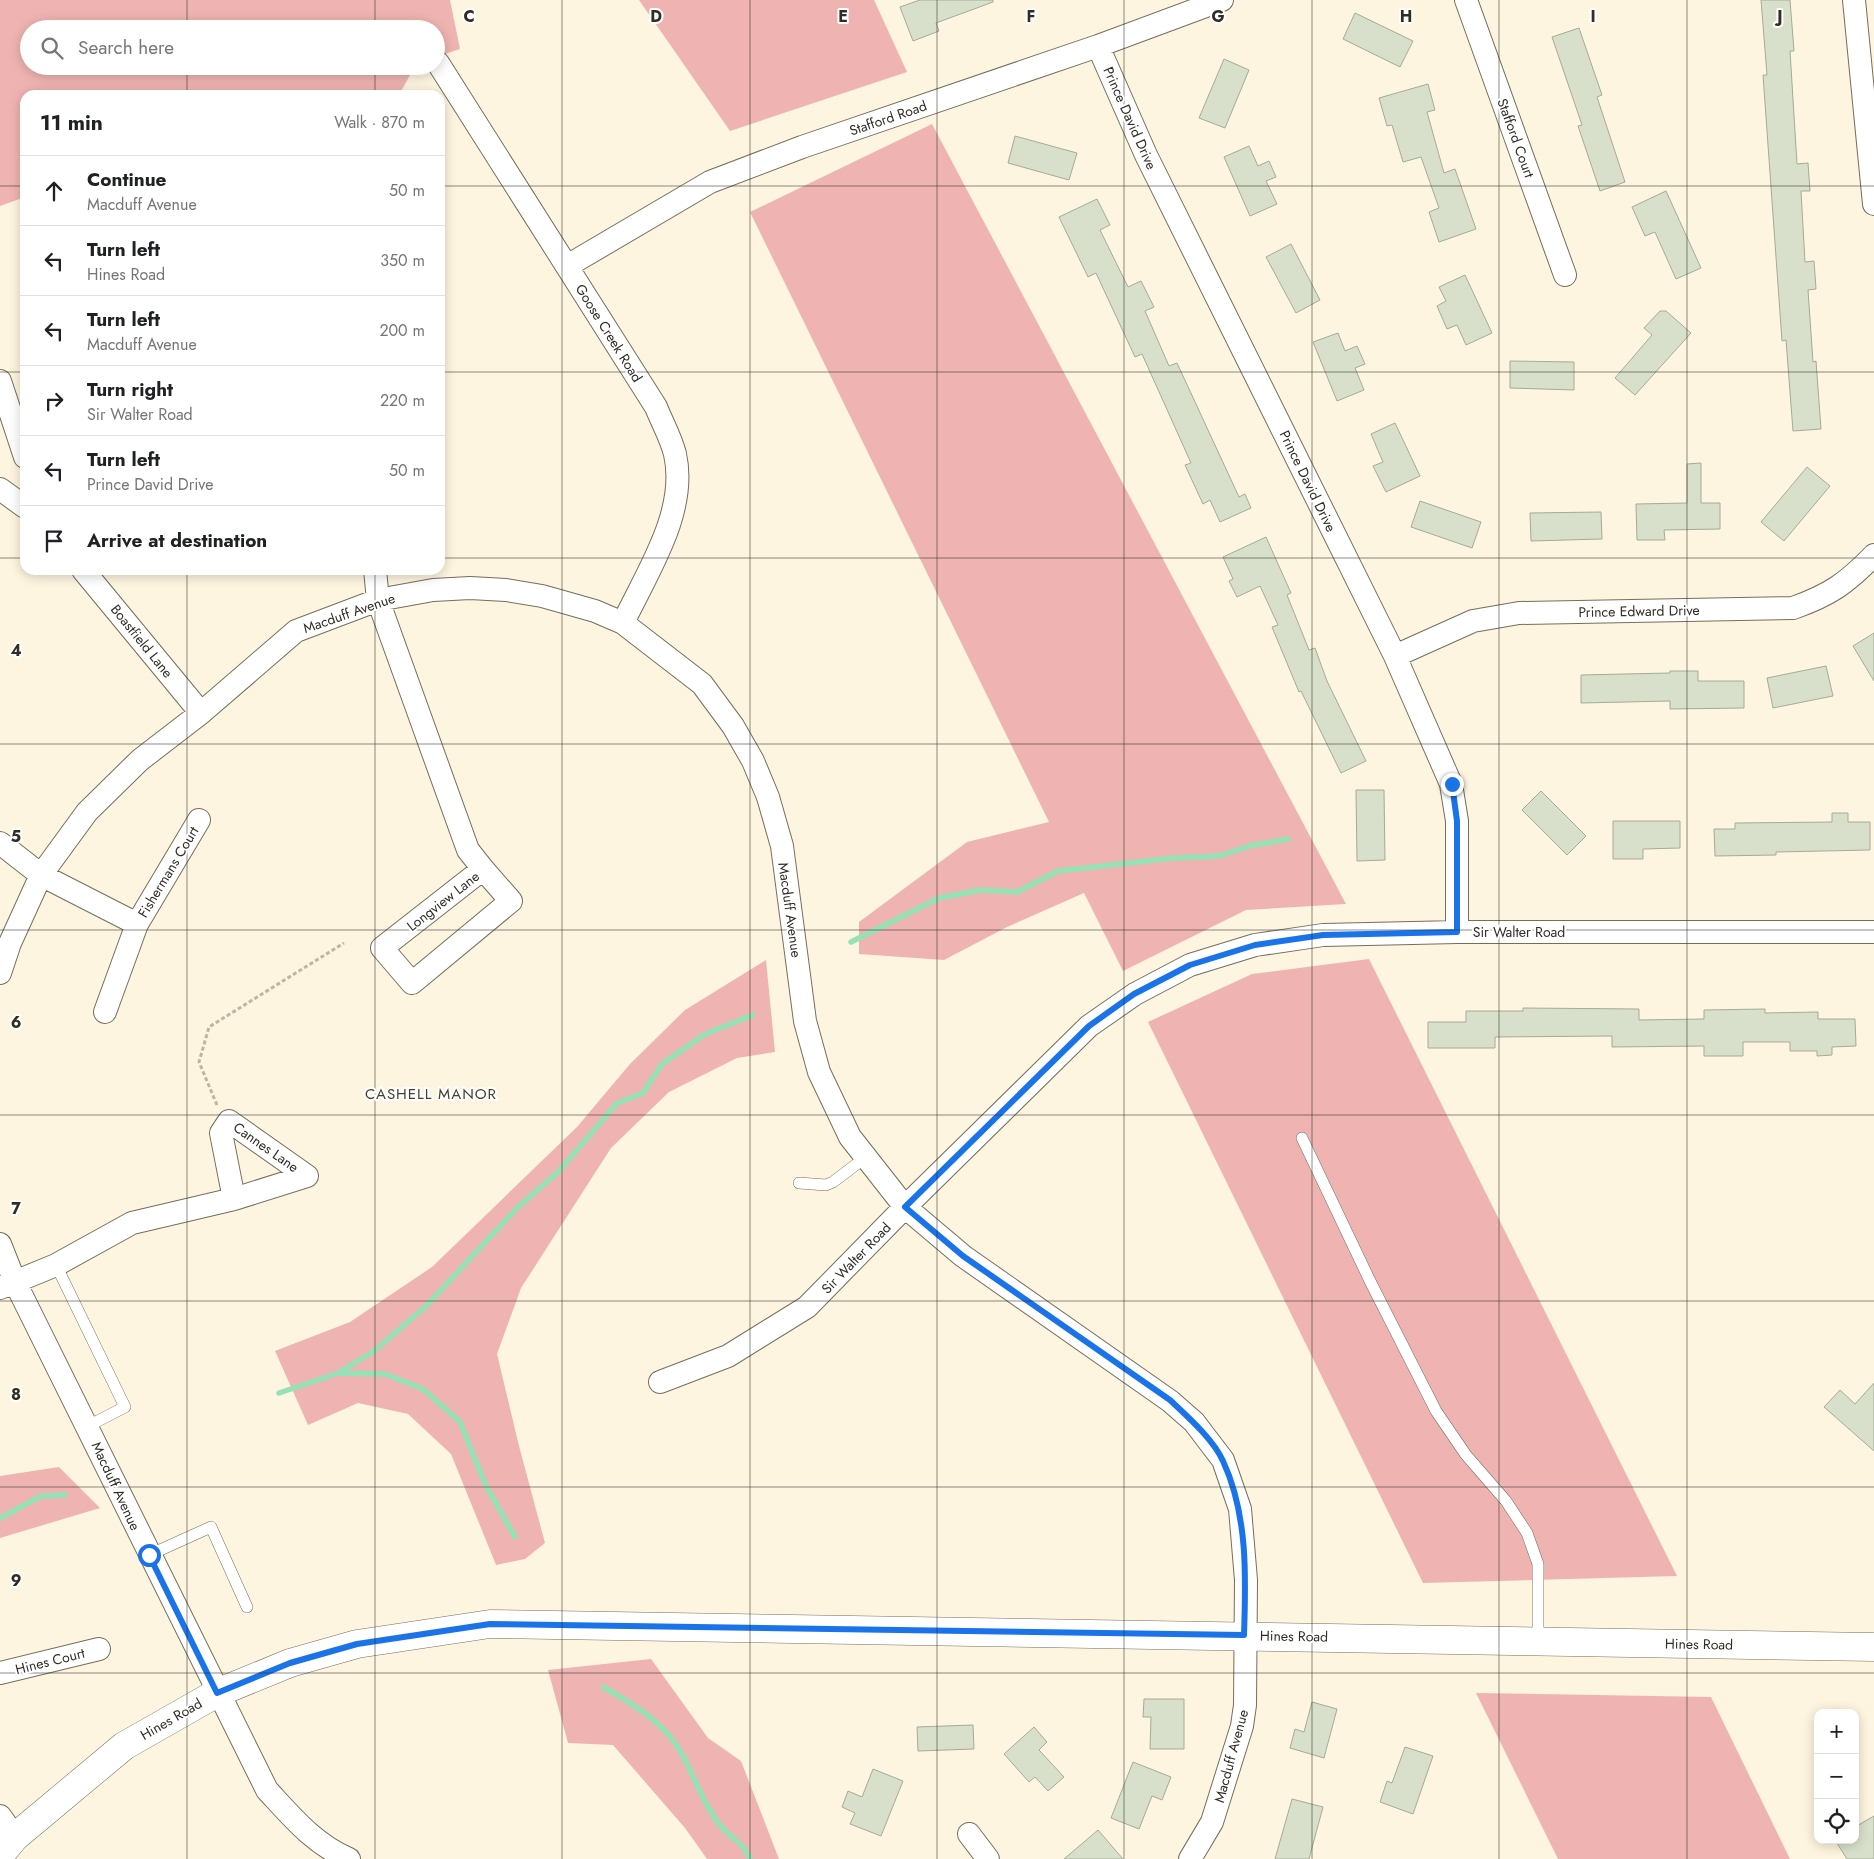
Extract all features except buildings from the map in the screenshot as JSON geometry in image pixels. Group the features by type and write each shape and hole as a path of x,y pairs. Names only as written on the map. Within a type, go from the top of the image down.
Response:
{"street":[{"name":"Stafford Road","path":"567,266 710,182 802,147 1098,46 1222,0"},
{"name":"Stafford Court","path":"1466,0 1565,275"},
{"path":"1854,0 1874,204"},
{"name":"Prince David Drive","path":"1098,46 1146,155 1395,656 1452,784 1457,821 1457,932"},
{"name":"Goose Creek Road","path":"445,74 656,407 675,453 678,486 671,520 623,623"},
{"path":"0,381 20,442"},
{"path":"0,489 20,503"},
{"name":"Prince Edward Drive","path":"1395,656 1473,621 1519,613 1793,608 1824,597 1852,578 1874,555"},
{"name":"Boastfield Lane","path":"87,575 201,713"},
{"name":"Longview Lane","path":"376,575 378,600 468,850 511,902 412,983 382,948 483,869"},
{"name":"Macduff Avenue","path":"0,973 10,942 41,875 87,812 140,760 201,713 296,632 378,600 433,590 470,588 506,590 567,602 623,623 702,684 733,726 754,761 768,797 782,846 805,1021 819,1072 850,1137 905,1207 963,1256 1170,1400 1194,1422 1223,1460 1240,1509 1246,1580 1244,1635 1245,1705 1242,1726 1212,1822 1190,1859"},
{"name":"Fishermans Court","path":"105,1012 137,924 199,820"},
{"name":"Fishermans Court","path":"0,843 41,875 137,924"},
{"name":"Sir Walter Road","path":"660,1382 728,1356 807,1307 905,1207 1089,1026 1134,994 1190,965 1255,945 1323,935 1457,932 1874,932"},
{"path":"7,1285 56,1264 132,1223 234,1199"},
{"name":"Macduff Avenue","path":"0,1244 7,1285 88,1426 149,1555 267,1790 303,1830 331,1852 349,1859"},
{"name":"Hines Road","path":"5,1836 124,1746 217,1693 290,1663 357,1644 490,1624 1244,1635 1874,1647"},
{"name":"Hines Court","path":"0,1673 100,1649"},
{"path":"969,1834 988,1859"}],"lane":[{"path":"1302,1138 1370,1281 1436,1411 1466,1454 1506,1501 1527,1533 1538,1564 1538,1641"},
{"path":"799,1183 826,1185 833,1182 866,1157"},
{"path":"56,1264 125,1407 88,1426"},
{"path":"149,1555 211,1527 247,1607"}],"path":[{"path":"214,1111 218,1103 199,1062 209,1027 344,943"}],"shaded area":[{"path":"0,0 450,0 460,49 445,54 445,20 20,20 20,75 410,75 402,90 20,90 20,199 0,206"},
{"path":"639,0 874,0 907,72 730,131"},
{"path":"932,124 1346,904 1246,910 1123,971 1084,893 1007,927 944,960 859,954 859,922 967,842 1049,822 750,212"},
{"path":"1369,959 1677,1576 1423,1583 1148,1022 1252,974"},
{"path":"766,960 775,1052 737,1058 669,1092 611,1148 521,1288 497,1354 545,1543 525,1559 496,1565 451,1454 408,1414 358,1403 308,1425 275,1351 350,1322 432,1267 577,1127 630,1064 685,1010"},
{"path":"59,1467 100,1508 0,1538 0,1476"},
{"path":"651,1659 708,1738 741,1761 779,1859 707,1859 685,1828 613,1745 568,1743 548,1670"},
{"path":"1476,1693 1711,1697 1790,1859 1558,1859"}],"waterway":[{"path":"851,942 939,898 981,890 1017,892 1058,871 1173,858 1219,856 1249,846 1288,839"},
{"path":"279,1393 338,1373 374,1351 426,1306 517,1208 558,1172 617,1103 643,1093 662,1064 705,1034 753,1015"},
{"path":"338,1373 385,1374 423,1389 460,1422 485,1484 515,1537"},
{"path":"0,1518 41,1496 65,1495"},
{"path":"603,1687 638,1708 669,1735 684,1758 714,1817 724,1830 745,1849 750,1859"}],"district":[{"name":"CASHELL MANOR","path":"431,1094"}],"route":[{"path":"149,1555 217,1693 290,1663 357,1644 490,1624 1244,1635 1246,1580 1240,1509 1223,1460 1194,1422 1170,1400 963,1256 905,1207 1089,1026 1134,994 1190,965 1255,945 1323,935 1457,932 1457,821 1452,784"}]}
